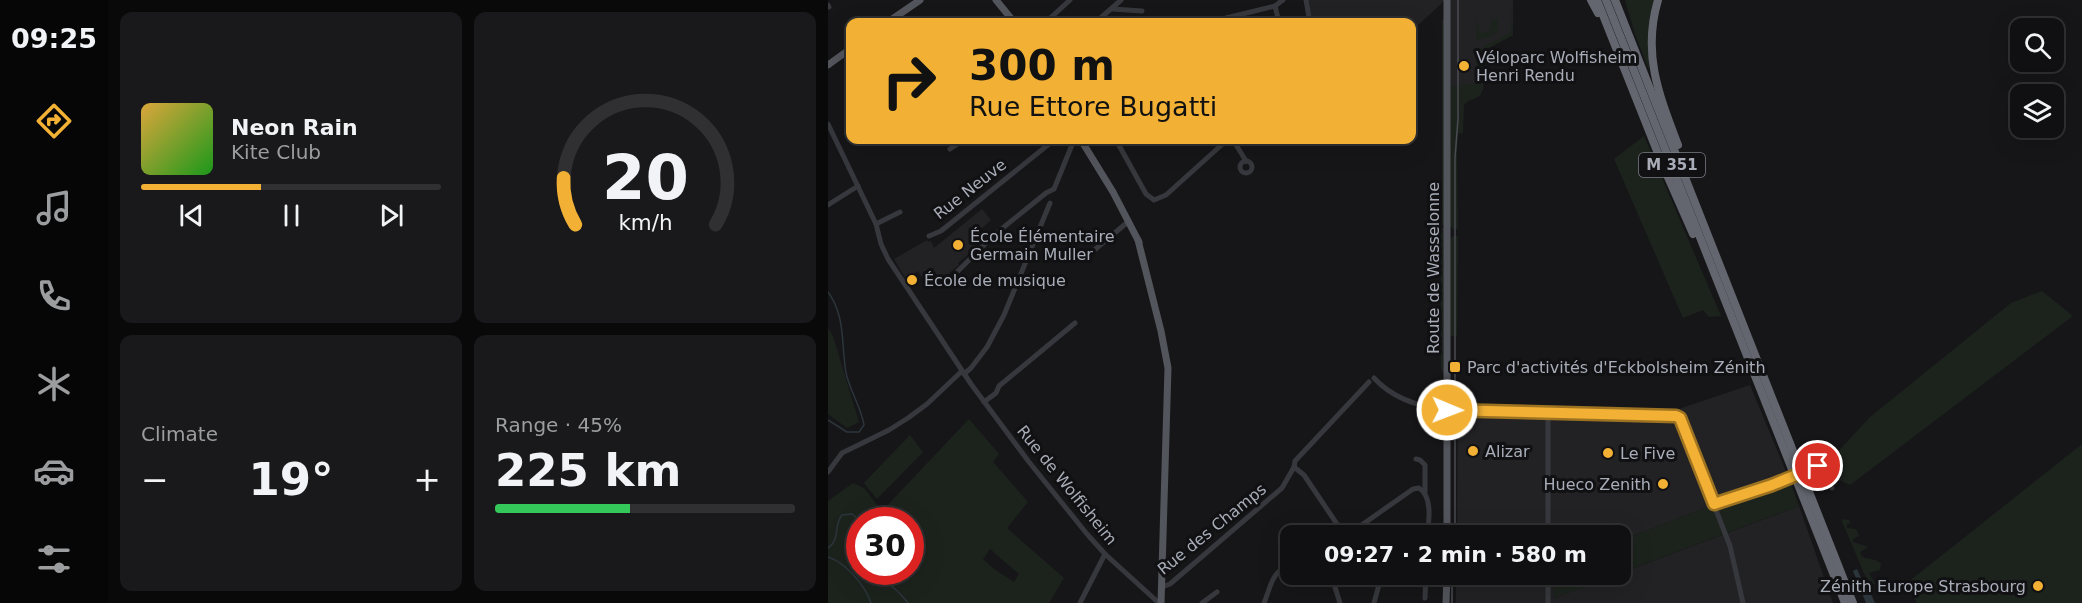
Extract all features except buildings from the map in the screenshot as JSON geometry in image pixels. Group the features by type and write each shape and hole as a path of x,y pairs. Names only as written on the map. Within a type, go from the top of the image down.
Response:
{"highway":[{"path":"1591,0 1604,24 1681,207 1737,330"},
{"path":"1598,0 1645,121"},
{"name":"M 351","path":"1606,0 1845,603"},
{"name":"M 351","path":"1615,0 1853,603"},
{"path":"1659,0 1653,21 1651,52 1656,82 1697,197 1711,244"}],"main road":[{"path":"894,18 920,0"},
{"path":"996,0 1011,18"},
{"name":"Route de Wasselonne","path":"1447,0 1447,525"},
{"path":"828,64 846,52"},
{"path":"1083,144 1138,240 1166,351 1168,368 1160,603"},
{"path":"1446,603 1447,585"}],"street":[{"path":"1050,18 1070,0"},
{"path":"1101,18 1121,0"},
{"path":"1226,18 1275,6 1283,0"},
{"path":"1306,0 1310,18"},
{"path":"1275,6 1278,18"},
{"path":"1112,9 1142,11"},
{"name":"Rue de Wolfisheim","path":"829,128 876,224 881,244 890,262 963,373 1049,487 1106,554 1160,603"},
{"path":"950,149 957,144"},
{"name":"Rue Neuve","path":"929,236 941,231 1049,144"},
{"path":"958,271 994,235 1054,189 1072,144"},
{"path":"1118,144 1146,194 1154,200 1166,195 1223,144"},
{"path":"1235,144 1246,161"},
{"path":"828,205 858,186"},
{"path":"828,472 842,453 890,430 971,368 987,346 1004,315 1050,203"},
{"path":"876,224 900,212"},
{"path":"1086,257 1129,221"},
{"path":"985,403 996,393 999,386 1075,322"},
{"name":"Rue des Champs","path":"1162,586 1170,584 1282,488 1295,461 1372,380 1389,392 1426,407 1447,410"},
{"path":"1447,410 1676,416 1680,418 1730,546 1743,603"},
{"path":"1548,413 1548,525"},
{"path":"1416,459 1420,459 1425,465 1427,525"},
{"path":"1294,467 1304,475 1338,525"},
{"path":"1714,504 1815,467 1823,467 1832,489"},
{"path":"1362,525 1413,489 1419,488 1425,492"},
{"path":"1083,602 1106,554"},
{"path":"1264,603 1273,578 1280,570"},
{"path":"1334,585 1340,603"},
{"path":"1374,603 1380,585"},
{"path":"1425,598 1426,585"},
{"path":"1548,585 1548,603"},
{"path":"1202,603 1217,592"}],"shaded area":[{"path":"1306,0 1513,0 1513,35 1483,51 1483,89 1480,96 1468,100 1464,105 1444,105 1444,1 1416,27 1416,18 1312,18"},
{"path":"1512,0 1513,35 1483,51 1482,92 1464,105 1463,133 1458,134 1457,153 1458,229 1453,229 1449,225 1449,87 1474,83 1476,51 1511,32"},
{"path":"1625,0 1656,0 1649,70 1635,34"},
{"path":"1476,19 1479,30 1484,33 1490,29 1491,19 1498,19 1498,32 1476,42"},
{"path":"1442,20 1444,20 1444,225 1442,225"},
{"path":"1644,136 1721,316 1709,317 1703,310 1683,318 1614,159"},
{"name":"École Élémentaire Germain Muller","path":"982,209 991,220 980,230 987,239 958,263 959,265 947,275 927,285 918,271 906,279 894,259 927,240 931,241 934,248"},
{"path":"1441,228 1444,228 1443,374 1441,368"},
{"path":"1458,236 1457,336 1449,336 1450,239"},
{"path":"2042,291 2073,316 1850,485 1834,478 1828,465 1831,459 1870,417 2011,303"},
{"path":"828,328 833,336 859,422 847,428 828,414"},
{"path":"1750,385 1790,481 1774,491 1723,507 1710,506 1631,537 1631,525 1457,525 1458,404 1676,410"},
{"path":"969,419 999,454 993,462 1028,502 1007,528 1064,578 1049,603 828,603 828,501 853,483 864,488 879,507 846,507 846,585 924,585 924,507 886,507","holes":["990,549 1019,574 1014,582 983,559"]},
{"path":"910,435 923,452 877,499 864,483"},
{"path":"2082,444 2082,603 1917,603 1907,583"},
{"path":"1790,481 1799,506 1631,569 1631,537 1710,506 1730,505 1771,491"},
{"path":"1799,506 1833,603 1456,603 1456,585 1553,585 1554,598 1589,585 1631,585 1631,569"},
{"path":"1841,519 1849,520 1851,523 1847,524 1847,528 1856,529 1859,536 1853,539 1853,542 1868,547 1860,552 1862,557 1881,563 1880,570 1869,573 1875,584 1869,585"},
{"path":"1857,569 1862,580 1865,580 1875,603 1866,603 1853,571"},
{"path":"1553,585 1589,585 1554,598"}],"waterway":[{"path":"828,292 838,311 846,373 864,425 859,432 847,432 828,420"},
{"path":"828,548 836,537 839,519 846,515"},
{"path":"828,557 841,564 854,576 871,603"},
{"path":"890,585 908,603"}],"tram line":[{"path":"1455,525 1455,158 1458,119 1458,0"},
{"path":"1452,585 1452,603"}],"place":[{"name":"Véloparc Wolfisheim Henri Rendu","path":"1464,66"},
{"name":"École Élémentaire Germain Muller","path":"958,245"},
{"name":"École de musique","path":"912,280"},
{"name":"Parc d'activités d'Eckbolsheim Zénith","path":"1455,367"},
{"name":"Alizar","path":"1473,451"},
{"name":"Le Five","path":"1608,453"},
{"name":"Hueco Zenith","path":"1663,484"},
{"name":"Zénith Europe Strasbourg","path":"2038,586"}],"route":[{"path":"1447,410 1676,416 1680,418 1714,504 1772,485 1818,466"}]}
